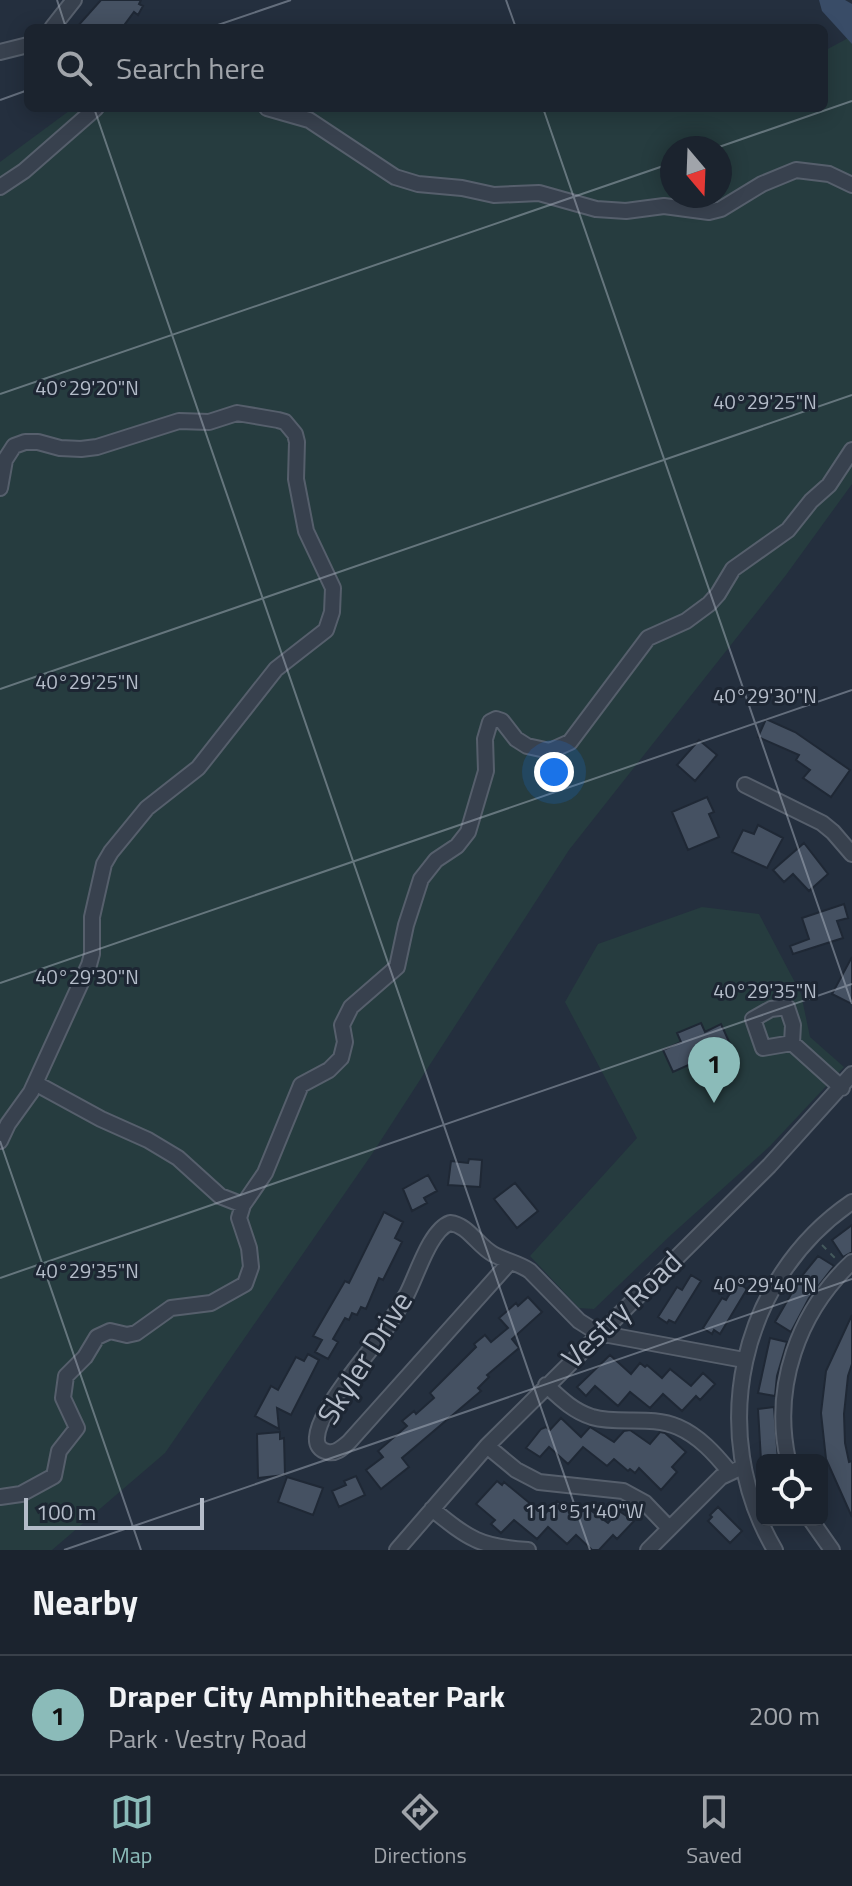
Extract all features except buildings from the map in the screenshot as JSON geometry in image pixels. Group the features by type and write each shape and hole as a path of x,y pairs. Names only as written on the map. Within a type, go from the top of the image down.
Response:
{"street":[{"path":"55,24 74,0"},
{"path":"0,52 24,46"},
{"path":"0,187 24,171 91,112"},
{"path":"281,112 309,120 395,177 407,181 494,195 539,193 596,209 626,211 664,206 709,212 721,209 762,184 796,170 829,174 852,185"},
{"path":"0,488 9,452 14,446 25,442 60,448 97,447 179,421 209,422 237,413 285,422 295,434 297,442 296,479 306,531 333,588 334,598 326,630 276,669 198,768 147,808 111,852 104,864 92,917 89,965 35,1083 0,1141"},
{"path":"0,1497 21,1494 54,1476 62,1445 77,1428 63,1398 66,1376 85,1357 97,1337 110,1331 127,1335 136,1333 171,1308 211,1303 245,1284 251,1267 249,1248 239,1218 243,1205 265,1173 301,1085 336,1065 341,1058 345,1042 342,1025 351,1007 397,967 421,879 436,860 457,846 468,832 486,771 485,739 490,722 496,719 502,721 516,739 538,750 550,751 570,742 648,638 686,621 709,604 733,569 788,530 811,501 829,485 852,450"},
{"path":"745,785 822,823 852,854"},
{"path":"792,1043 842,1088"},
{"name":"Vestry Road","path":"397,1550 487,1446 769,1166 852,1074"},
{"path":"35,1083 101,1119 148,1140 178,1158 220,1196 243,1205"},
{"path":"736,1470 738,1403 744,1360 761,1310 781,1274 824,1223 852,1202"},
{"name":"Skyler Drive","path":"510,1262 349,1442 334,1452 324,1451 320,1447 317,1434 327,1409 395,1314 440,1227 459,1224 482,1247 530,1271 579,1321 598,1333"},
{"path":"787,1454 783,1415 792,1356 817,1303 846,1262"},
{"path":"598,1333 744,1360"},
{"path":"546,1385 567,1404 593,1417 657,1420 677,1426 703,1443 736,1470 754,1507 768,1547"},
{"path":"487,1446 516,1470 539,1482 623,1491 645,1503 669,1528"},
{"path":"648,1550 713,1484 736,1470"},
{"path":"432,1509 474,1540 494,1547 528,1550"},
{"path":"815,1526 832,1550"}],"path":[{"path":"821,1244 846,1262"}],"green space":[{"path":"852,36 852,484 786,575 569,850 372,1154 165,1453 52,1550 0,1550 0,162 68,112 828,112 828,49"},
{"path":"702,907 759,914 801,994 810,1037 844,1067 770,1146 594,1309 579,1308 530,1256 637,1138 565,1002 598,944"}],"water":[{"path":"819,0 845,0 852,4 852,44 822,11"}],"place":[{"name":"Draper City Amphitheater Park","path":"714,1103"}]}
